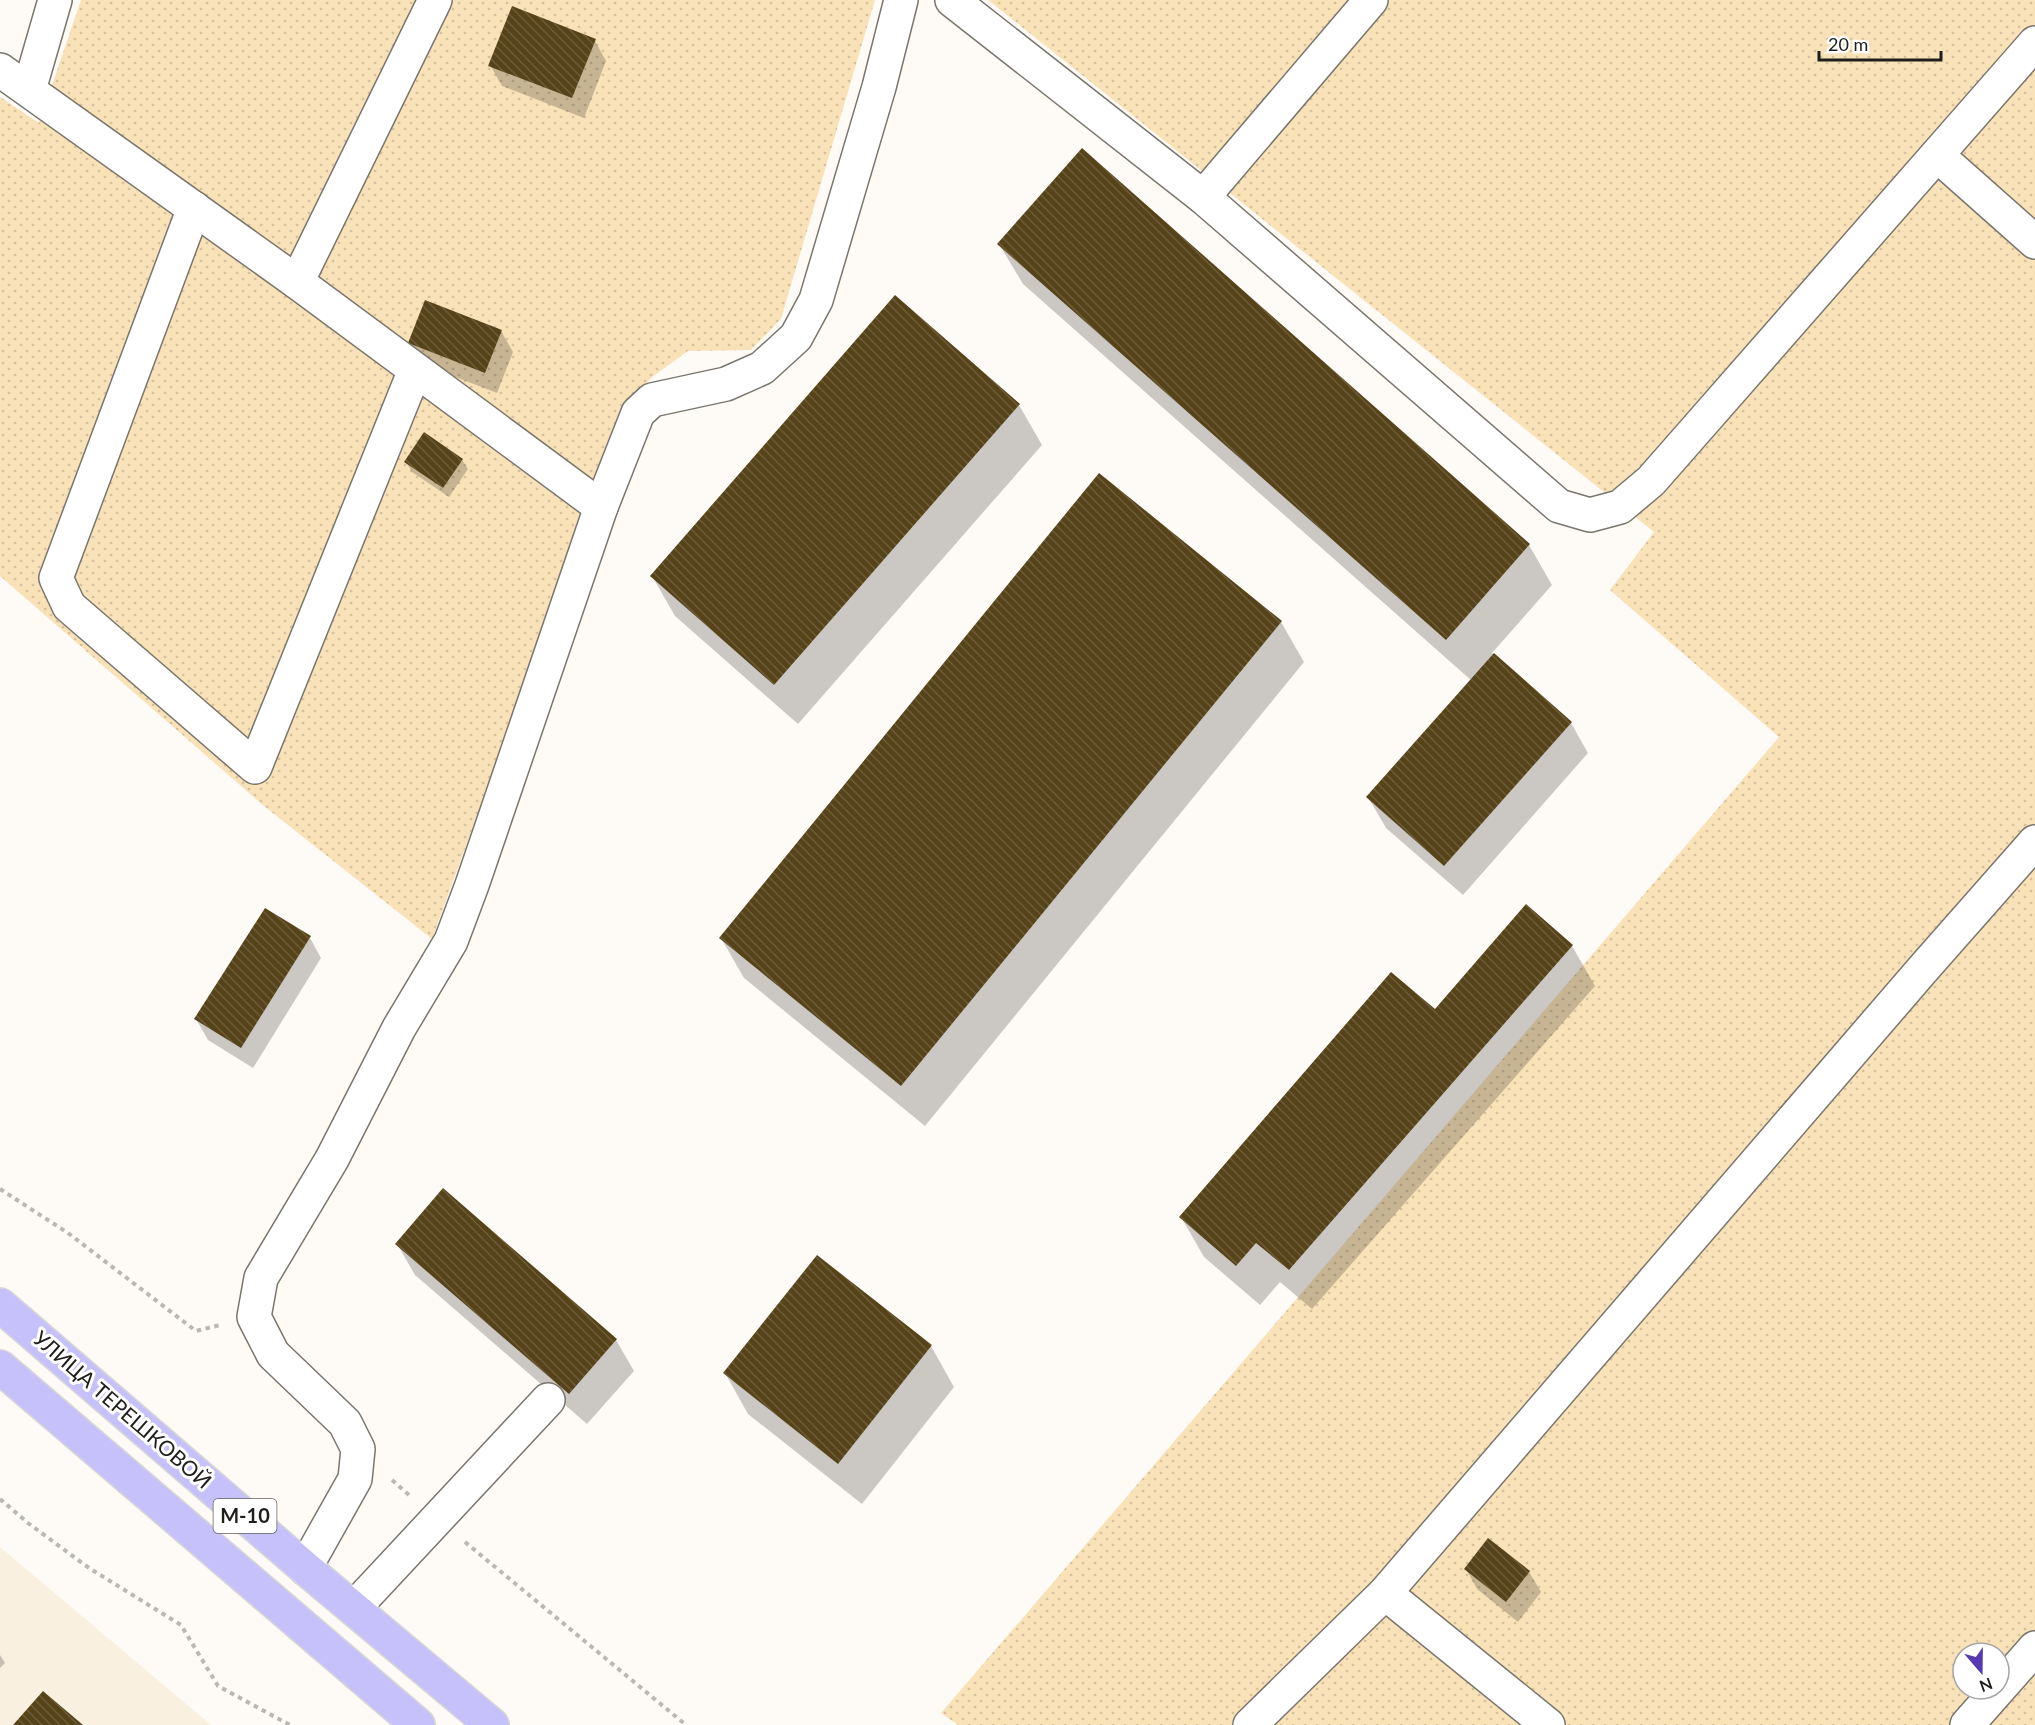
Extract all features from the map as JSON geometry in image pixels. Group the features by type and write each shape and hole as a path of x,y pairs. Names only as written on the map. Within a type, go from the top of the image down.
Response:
{"highway":[{"name":"УЛИЦА ТЕРЕШКОВОЙ","path":"0,1305 305,1568 492,1725"},
{"name":"М-10","path":"0,1367 418,1725"}],"street":[{"path":"29,90 55,0"},
{"path":"297,282 435,0"},
{"path":"305,1568 355,1479 358,1449 345,1423 273,1354 254,1317 261,1278 332,1159 399,1028 451,941 601,507 638,413 652,400 726,384 762,368 796,337 816,300 879,87 901,0"},
{"path":"952,0 1203,197 1559,506 1590,515 1620,507 1651,481 2035,43"},
{"path":"1203,197 1371,0"},
{"path":"0,70 297,282 601,507"},
{"path":"1937,156 2035,242"},
{"path":"194,208 56,578 69,606 255,767 415,370"},
{"path":"1250,1725 1385,1593 2035,842"},
{"path":"354,1608 548,1400"},
{"path":"1385,1593 1548,1725"},
{"path":"1967,1725 2035,1648"}],"path":[{"path":"0,1189 68,1233 196,1331 254,1317"},
{"path":"358,1449 437,1519 686,1725"},
{"path":"0,1499 28,1523 89,1568 181,1625 218,1686 290,1725"}],"shaded area":[{"path":"81,0 875,0 781,319 751,350 688,351 652,377 625,407 578,518 550,615 432,939 264,806 0,576 0,97 39,123"},
{"path":"988,0 2035,0 2035,1725 958,1725 941,1713 1779,737 1610,590 1654,532"},
{"path":"0,1547 211,1725 0,1725"}],"building":[{"path":"512,6 596,39 572,98 488,66"},
{"path":"1082,148 1530,544 1446,640 997,244"},
{"path":"895,295 1020,404 774,685 650,576"},
{"path":"425,300 502,330 485,373 408,343"},
{"path":"424,432 463,459 443,488 404,462"},
{"path":"1099,473 1282,621 901,1086 719,938"},
{"path":"1494,653 1572,722 1444,866 1366,797"},
{"path":"1526,904 1573,945 1289,1270 1256,1243 1236,1266 1179,1217 1391,972 1435,1009"},
{"path":"265,908 311,936 241,1048 194,1019"},
{"path":"443,1188 617,1339 569,1394 395,1244"},
{"path":"817,1255 932,1345 838,1464 723,1373"},
{"path":"1488,1538 1530,1571 1506,1602 1464,1569"},
{"path":"43,1691 83,1725 13,1725"}]}
